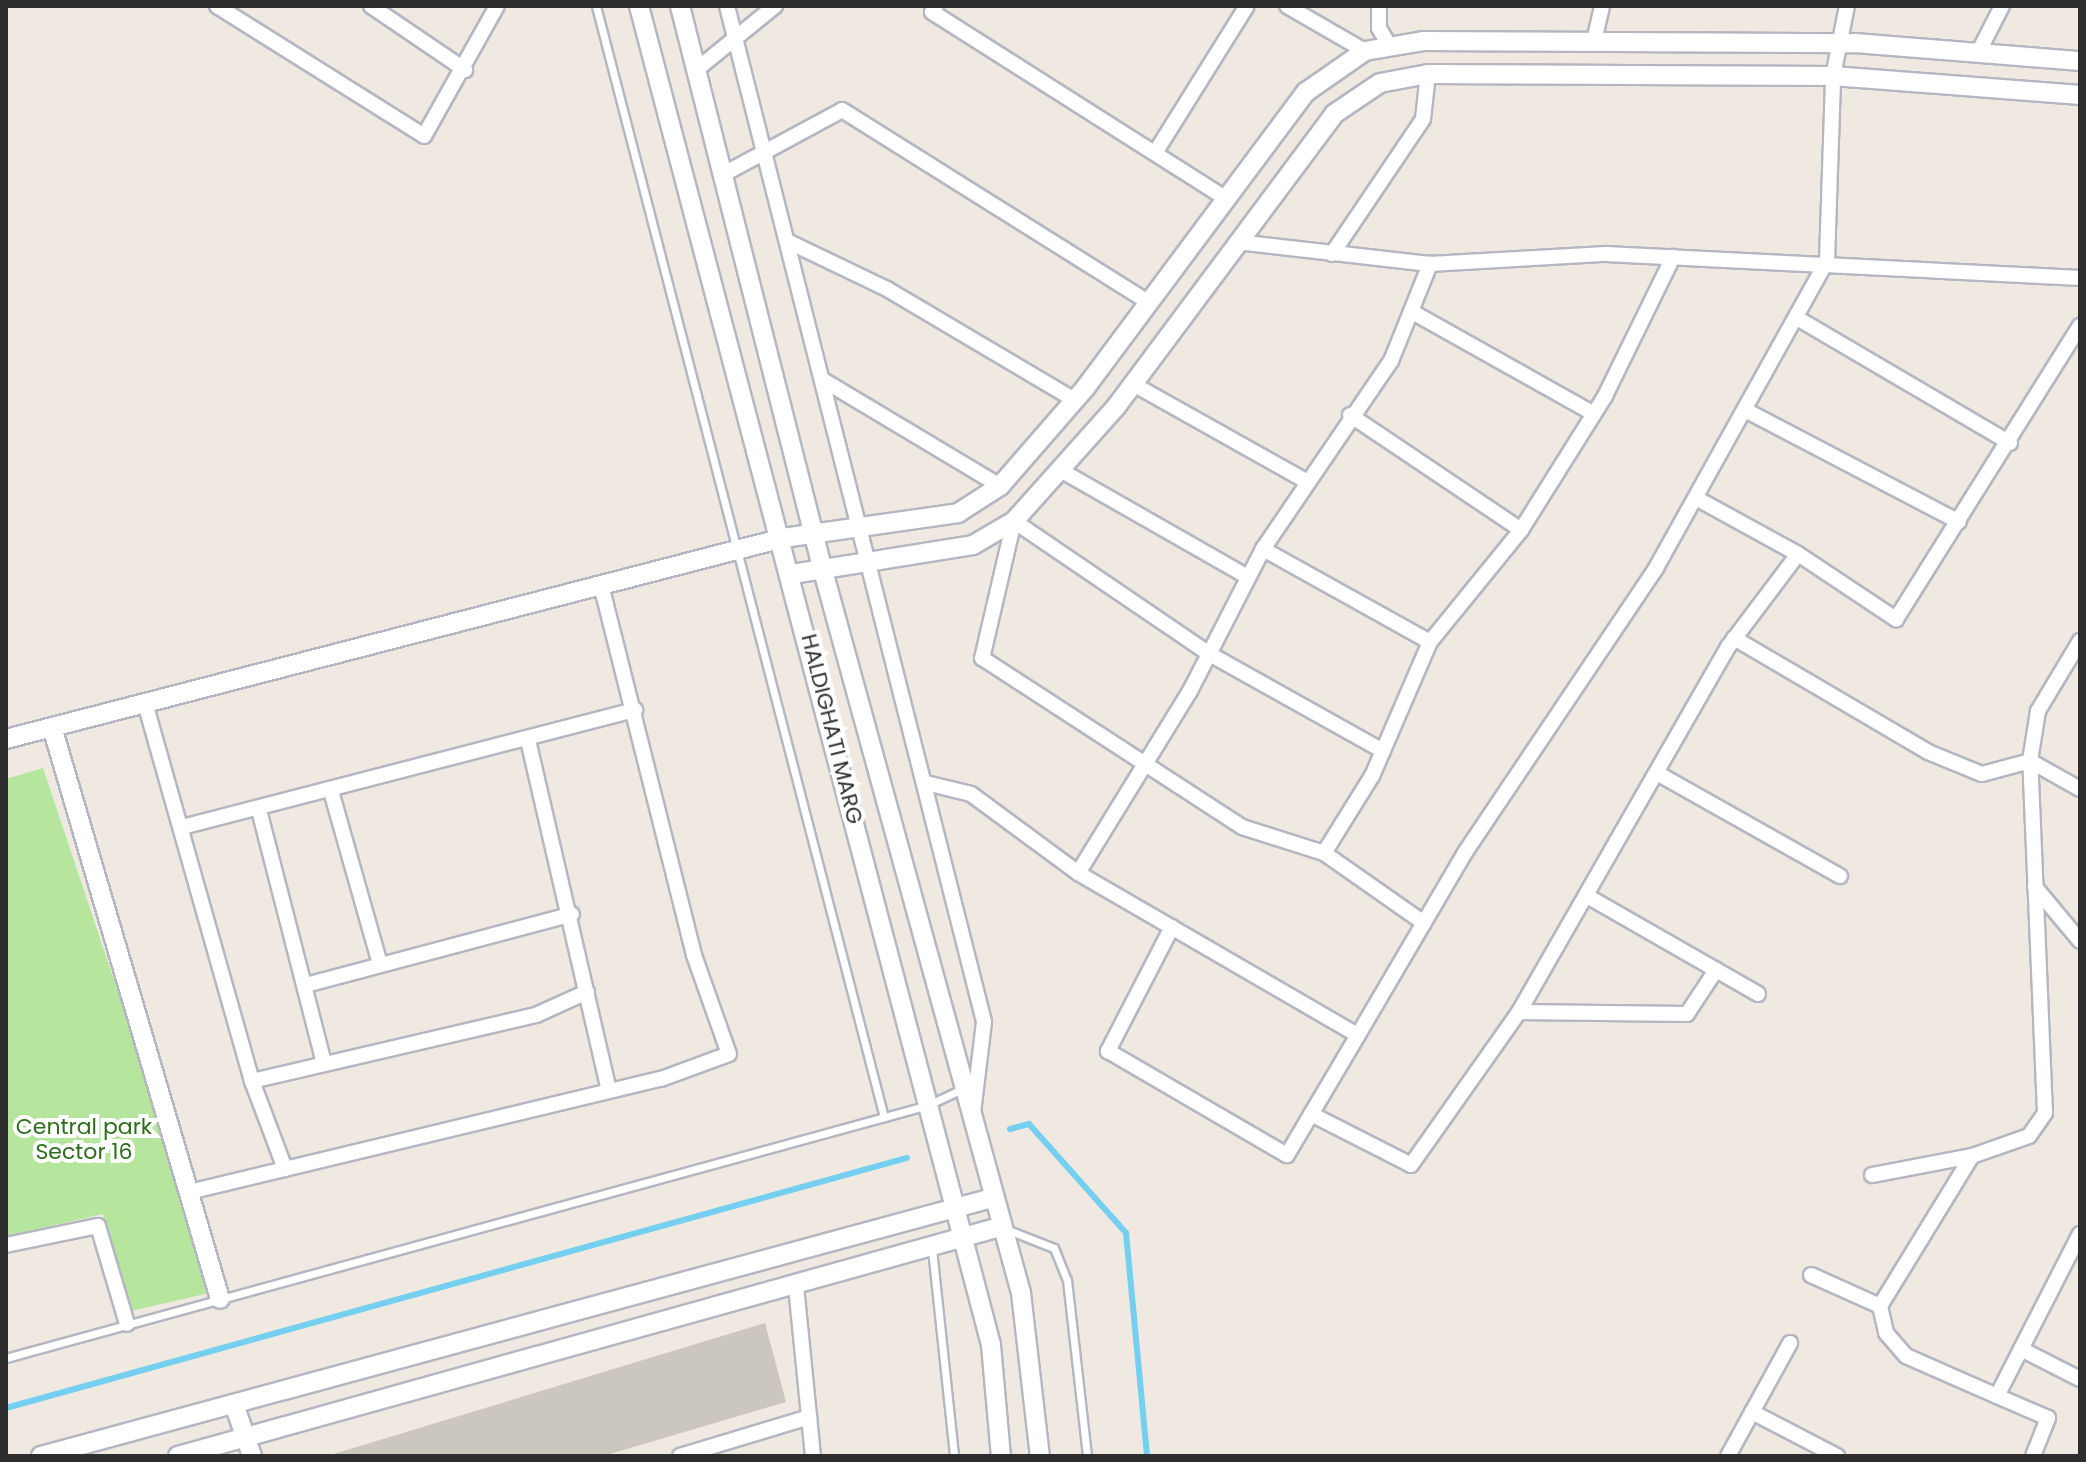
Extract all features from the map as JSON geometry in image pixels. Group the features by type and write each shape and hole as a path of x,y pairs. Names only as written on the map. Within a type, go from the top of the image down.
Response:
{"street":[{"path":"217,6 424,136 465,70 497,6"},
{"name":"HALDIGHATI MARG","path":"639,6 783,538 991,1345 1001,1456"},
{"name":"HALDIGHATI MARG","path":"680,6 822,567 992,1198 1021,1293 1040,1456"},
{"path":"727,6 984,1022 972,1125"},
{"path":"696,70 736,41 775,6"},
{"path":"936,6 932,12 1224,197"},
{"path":"1155,153 1247,6"},
{"path":"1287,6 1365,51"},
{"path":"1379,6 1379,28 1389,45"},
{"path":"1594,41 1602,6"},
{"path":"1172,927 1108,1051 1287,1155 1424,923 1696,498 1747,411 1827,261 1833,76 1847,6"},
{"path":"1978,53 2002,6"},
{"path":"375,7 465,70"},
{"path":"6,739 783,538 861,530 958,513 1000,486 1075,400 1224,197 1306,92 1365,51 1389,45 1594,41 1838,42 2080,61"},
{"path":"1332,254 1423,119 1428,74"},
{"path":"792,574 822,567 870,564 973,545 1014,521 1062,471 1133,384 1237,242 1347,103 1380,83 1428,74 1833,76 2080,95"},
{"path":"722,175 842,110 1148,302"},
{"path":"787,241 887,289 1075,400"},
{"path":"1237,242 1430,264 1673,257 1827,261 2080,278"},
{"path":"1324,853 1383,751 1430,642 1521,530 1594,414 1673,257"},
{"path":"1078,873 1208,653 1246,576 1416,314 1430,264"},
{"path":"1416,314 1594,414"},
{"path":"1797,318 2010,443"},
{"path":"1696,498 1798,554 1896,619 2010,443 2080,326"},
{"path":"823,380 1000,486"},
{"path":"1133,384 1306,481"},
{"path":"1747,411 1959,522"},
{"path":"1350,415 1521,530"},
{"path":"1062,471 1246,576"},
{"path":"1014,521 1208,653 1383,751"},
{"path":"1014,521 982,658 1147,760 1242,827 1324,853 1424,923"},
{"path":"1263,549 1430,642"},
{"path":"1311,1114 1411,1165 1519,1012 1734,638 1798,554"},
{"path":"189,1192 609,1090 729,1054 694,955 635,710 601,585"},
{"path":"1734,638 1928,752 1982,774 2030,761 2080,789"},
{"path":"1872,1175 1972,1156 2029,1136 2045,1113 2030,761 2038,711 2080,642"},
{"path":"145,703 186,826 252,1081 285,1169"},
{"path":"186,826 259,810 635,710"},
{"path":"52,727 220,1299"},
{"path":"528,740 572,914 609,1090"},
{"path":"1657,773 1840,876"},
{"path":"926,783 971,794 1078,873 1358,1035"},
{"path":"331,791 380,964"},
{"path":"259,810 324,1064"},
{"path":"2035,887 2080,941"},
{"path":"1587,896 1758,994"},
{"path":"306,985 572,914"},
{"path":"1519,1012 1687,1014 1716,970"},
{"path":"252,1081 536,1015 587,992"},
{"path":"1972,1156 1880,1306 1886,1333 1906,1356 2048,1418 2033,1456"},
{"path":"41,1456 992,1198"},
{"path":"6,1245 98,1226 127,1324"},
{"path":"178,1456 932,1249 1000,1227"},
{"path":"1997,1396 2080,1234"},
{"path":"1811,1275 1880,1306"},
{"path":"796,1286 813,1456"},
{"path":"1728,1456 1790,1343"},
{"path":"2021,1349 2080,1379"},
{"path":"234,1404 252,1456"},
{"path":"1752,1412 1837,1456"},
{"path":"680,1456 809,1417"}],"lane":[{"path":"596,6 884,1117"},
{"path":"6,1358 928,1105 962,1088"},
{"path":"1000,1227 1054,1248 1067,1280 1087,1456"},
{"path":"932,1249 954,1456"}],"green space":[{"name":"Central park Sector 16","path":"43,768 218,1291 131,1311 103,1214 6,1236 6,779"}],"building":[{"path":"765,1323 786,1402 603,1456 327,1456"}],"waterway":[{"path":"1010,1129 1029,1124 1126,1233 1147,1456"},
{"path":"6,1408 907,1158"}]}
